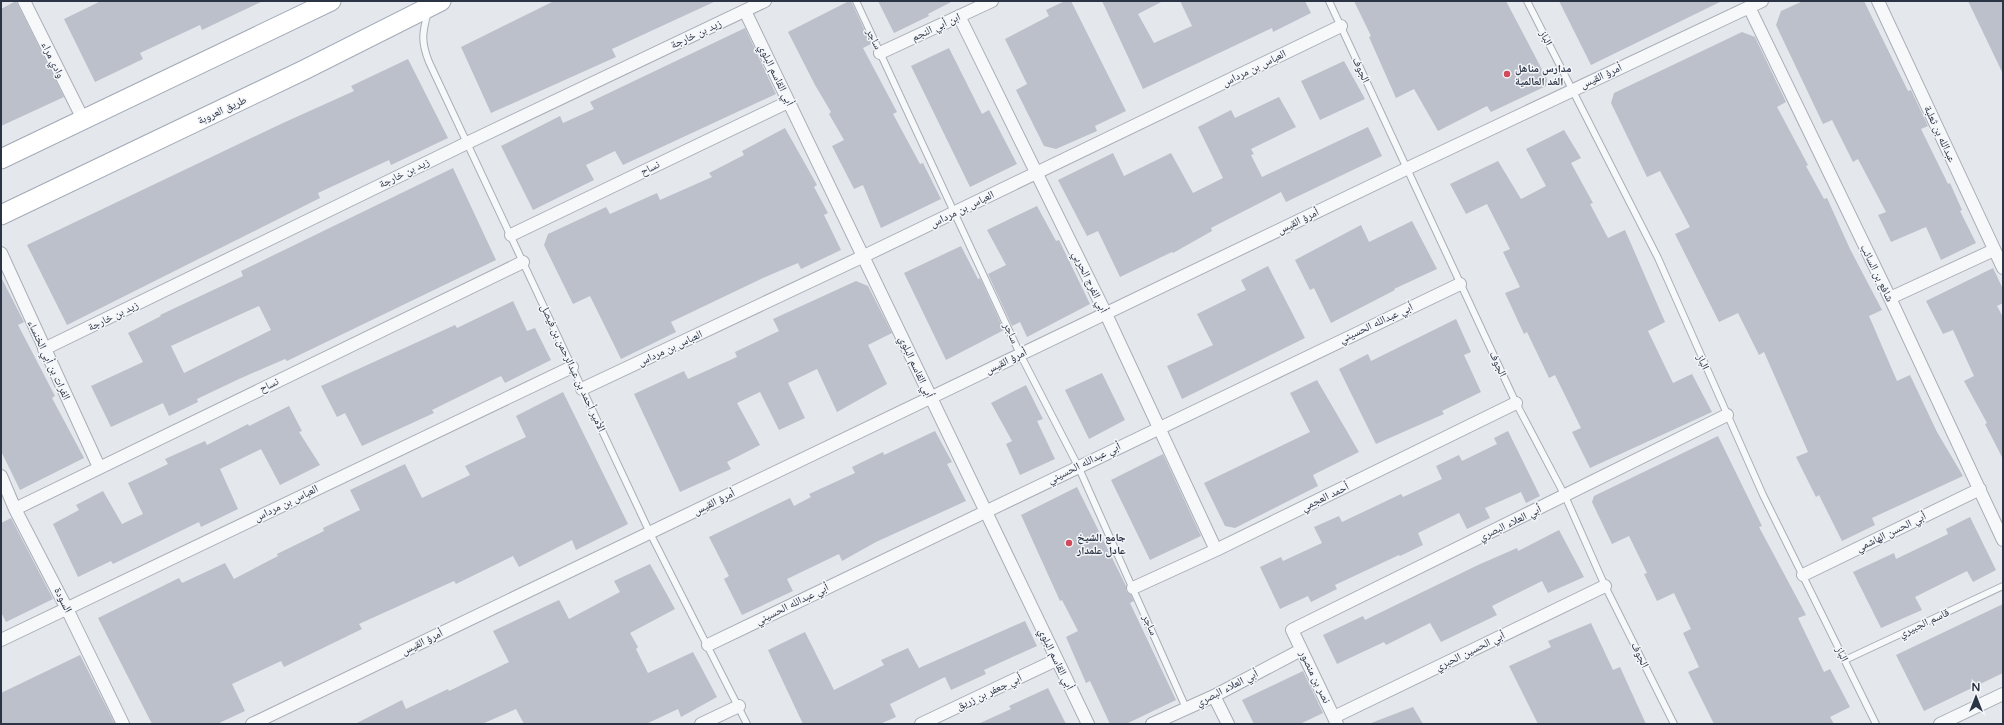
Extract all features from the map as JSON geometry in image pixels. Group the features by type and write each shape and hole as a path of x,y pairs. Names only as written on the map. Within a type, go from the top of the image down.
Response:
{"main road":[{"path":"1,159 321,3"},
{"name":"طريق العروبة","path":"1,214 304,70 435,4"}],"street":[{"name":"وادي مراء","path":"24,1 83,119"},
{"name":"زيد بن خارجة","path":"44,349 466,143 765,1"},
{"name":"ابن أبي النجم","path":"880,53 992,1"},
{"name":"أمرؤ القيس","path":"252,724 1406,169 1762,1"},
{"name":"عبدالله بن ثعلبة","path":"1878,1 2003,268"},
{"name":"شافع بن السائب","path":"1749,7 1890,298 2003,540"},
{"name":"أبي القاسم البلوي","path":"745,11 1088,724"},
{"name":"أبي الفرج الحربي","path":"959,16 1106,314 1216,550"},
{"name":"العباس بن مرداس","path":"582,389 864,256 1341,26"},
{"name":"نساح","path":"511,235 788,102"},
{"path":"1890,298 1994,250"},
{"name":"الفرات بن أبي الخنساء","path":"1,253 99,467"},
{"name":"نساح","path":"15,509 523,262"},
{"name":"أبي عبدالله الحسيني","path":"708,645 986,510 1460,284"},
{"name":"العباس بن مرداس","path":"1,640 572,366"},
{"name":"أحمد العجمي","path":"1133,588 1216,550 1516,403"},
{"name":"أبي العلاء البصري","path":"1292,630 1727,416"},
{"name":"السودة","path":"1,476 15,509 124,724"},
{"name":"أبي الحسن الهاشمي","path":"1803,575 1980,489"},
{"name":"أبي الحسين الحبري","path":"1336,720 1605,586"},
{"name":"نصر بن منصور","path":"1292,630 1336,720"},
{"name":"أبي العلاء البصري","path":"1152,724 1214,696 1301,650"},
{"name":"أبي جعفر بن زريق","path":"922,724 1056,660"},
{"path":"1940,724 2003,694"},
{"path":"1214,696 1228,724"},
{"path":"701,724 739,706"}],"lane":[{"name":"ساجر","path":"856,1 1020,354 1078,466 1186,708"},
{"name":"الجوف","path":"1329,1 1516,403 1565,496 1605,586 1674,724"},
{"name":"الباز","path":"1527,1 1658,258 1763,495 1876,724"},
{"name":"الأمير أحمد بن عبدالرحمن بن فيصل","path":"435,4 423,28 422,45 466,143 511,235 650,533 748,724"},
{"name":"قاسم الجبيري","path":"1845,660 2003,586"}],"building":[{"path":"16,1 64,97 1,126 1,9"},
{"path":"101,1 263,1 202,30 200,25 140,53 143,59 95,82 64,19"},
{"path":"554,1 716,1 612,49 616,57 491,113 461,47"},
{"path":"851,1 871,44 863,48 897,112 893,114 920,164 923,163 941,199 881,228 863,185 854,189 832,146 844,140 829,114 831,112 815,85 788,32"},
{"path":"878,1 953,1 928,14 929,16 894,33"},
{"path":"1065,1 1071,1 1126,111 1095,126 1097,131 1056,149 1044,146 1016,90 1027,84 1005,39 1049,16 1046,10"},
{"path":"1102,1 1163,1 1138,14 1154,43 1192,26 1180,1 1305,1 1311,13 1273,32 1272,28 1143,89"},
{"path":"1354,1 1506,1 1547,79 1546,86 1491,112 1487,106 1438,131 1414,89 1396,98 1369,37 1371,36"},
{"path":"1559,1 1722,1 1591,65"},
{"path":"1803,1 1864,1 1908,91 1911,90 1928,126 1921,129 1948,184 1950,183 1962,210 1960,211 1976,243 1941,260 1926,227 1891,242 1878,215 1886,212 1858,159 1853,162 1832,120 1823,124 1776,25 1781,11"},
{"path":"1968,1 2003,1 2003,74"},
{"path":"745,28 776,94 623,165 615,151 586,165 594,180 533,210 501,146 560,116 563,123 594,109 590,102"},
{"path":"1742,32 1755,37 1786,102 1777,107 1808,165 1806,166 1824,199 1827,198 1850,249 1882,310 1869,316 1897,381 1910,375 1937,432 1963,476 1872,518 1875,525 1842,541 1819,495 1816,497 1796,457 1808,452 1764,352 1759,355 1738,313 1719,322 1675,234 1690,227 1660,171 1647,177 1611,103 1614,93"},
{"path":"949,48 982,114 989,110 1017,164 970,187 911,66"},
{"path":"408,59 448,138 391,165 389,160 318,193 320,198 67,325 27,245 283,123 354,91 351,86"},
{"path":"1344,61 1365,99 1320,120 1301,81"},
{"path":"1279,97 1296,127 1251,149 1254,154 1251,155 1262,177 1368,127 1382,156 1286,202 1281,192 1211,228 1212,231 1173,253 1172,252 1120,277 1098,231 1087,236 1058,180 1113,153 1124,176 1171,153 1193,193 1223,178 1198,127 1231,110 1235,118"},
{"path":"785,128 817,185 814,187 828,213 824,215 841,250 801,269 798,263 671,322 676,332 621,359 590,296 573,304 544,245 548,234 606,207 610,214 657,193 660,200 712,177 709,173 744,155 742,151"},
{"path":"1564,130 1581,158 1571,163 1593,203 1590,204 1608,238 1625,230 1665,322 1648,331 1673,383 1692,374 1712,412 1590,468 1572,432 1581,428 1555,375 1549,378 1527,332 1524,334 1505,293 1520,287 1503,252 1510,249 1487,204 1466,214 1450,184 1498,161 1521,199 1546,186 1526,149"},
{"path":"453,168 496,260 287,361 285,359 197,399 198,402 169,416 163,403 111,427 91,386 143,362 128,333 161,316 160,315 243,276 241,271","holes":["259,306 271,330 184,373 171,346"]},
{"path":"1037,206 1056,241 1059,240 1090,304 1027,337 1020,322 1012,326 988,274 1006,265 987,230"},
{"path":"1412,221 1437,269 1394,289 1395,290 1331,323 1314,288 1310,290 1295,260 1361,225 1369,242"},
{"path":"961,246 978,279 980,278 1004,330 946,360 904,273"},
{"path":"1268,266 1305,338 1182,399 1167,366 1213,345 1197,314 1246,290 1241,280"},
{"path":"1993,268 2003,289 2003,303 1997,306 2003,317 2003,459 1985,424 1987,423 1964,381 1974,376 1953,330 1943,334 1926,301"},
{"path":"1,277 24,322 18,325 55,396 52,398 84,458 20,490 1,451"},
{"path":"856,281 868,286 892,333 868,345 887,384 837,412 817,369 788,383 805,418 779,430 760,392 737,403 760,445 727,462 731,469 680,492 634,394 684,371 688,379 737,357 735,352 779,331 773,319"},
{"path":"513,301 527,331 535,328 551,360 505,383 501,376 432,410 434,413 362,446 345,413 337,417 321,386 455,325 457,328"},
{"path":"1456,319 1471,352 1464,355 1481,392 1442,411 1444,414 1376,444 1339,369 1368,354 1371,361"},
{"path":"1102,373 1125,420 1089,439 1065,390"},
{"path":"1317,380 1359,452 1313,475 1318,486 1235,528 1225,526 1204,483 1310,432 1290,393"},
{"path":"1026,385 1043,419 1037,421 1055,459 1020,475 1006,444 1012,441 991,403"},
{"path":"563,392 628,524 576,550 572,540 519,567 513,556 456,584 454,581 359,624 362,629 284,667 281,661 232,684 245,711 217,724 152,724 98,618 179,578 182,583 225,563 234,579 278,556 277,554 324,531 323,528 360,510 350,490 405,464 422,498 470,475 465,466 526,437 516,416"},
{"path":"289,406 302,431 299,432 320,465 280,485 261,449 220,469 238,509 201,527 199,522 113,564 111,561 78,577 53,524 79,510 76,505 103,491 122,524 143,514 128,483 168,464 165,459 205,441 207,445 248,424 249,426"},
{"path":"935,431 952,462 947,464 966,501 876,542 842,561 839,554 787,579 793,591 742,615 724,579 729,576 709,537 790,498 794,506 811,497 809,494 855,473 852,467 883,452 884,455"},
{"path":"1508,431 1540,496 1526,503 1521,492 1485,508 1490,518 1467,529 1459,513 1418,533 1423,545 1335,585 1337,589 1311,602 1308,596 1280,609 1260,567 1281,557 1283,561 1322,543 1314,527 1339,516 1342,522 1401,494 1403,497 1442,479 1436,466 1459,455 1462,461 1497,444 1494,438"},
{"path":"1718,436 1762,526 1759,527 1806,615 1798,618 1824,672 1830,669 1850,707 1830,717 1834,724 1714,724 1688,672 1699,667 1683,633 1691,629 1674,593 1657,601 1644,574 1647,573 1629,536 1612,544 1592,502 1594,496"},
{"path":"1163,454 1201,536 1150,560 1111,480"},
{"path":"1077,487 1126,586 1126,591 1131,595 1134,601 1130,603 1176,700 1126,724 1110,724 1090,681 1086,683 1066,637 1078,631 1062,600 1060,601 1021,515"},
{"path":"1970,517 1996,570 1973,582 1967,571 1915,597 1922,610 1881,628 1853,572 1894,553 1896,559 1948,534 1946,529"},
{"path":"11,518 53,599 6,622 1,612 1,523"},
{"path":"1559,530 1584,577 1548,593 1542,581 1492,606 1497,615 1441,642 1430,623 1386,645 1384,642 1337,664 1323,635 1363,616 1365,620 1478,565 1517,548 1518,551"},
{"path":"650,564 675,609 630,633 638,647 636,649 648,673 693,652 717,697 681,717 678,709 646,724 524,724 516,709 482,724 355,724 402,700 406,709 448,689 449,691 509,662 493,631 559,600 569,619 620,592 614,581"},
{"path":"2003,604 2003,673 1924,711 1896,655"},
{"path":"1025,621 1037,646 984,670 986,674 951,690 945,677 890,704 896,717 880,724 803,724 768,650 805,632 834,690 884,665 881,660 908,648 919,668"},
{"path":"1591,623 1613,670 1620,667 1646,724 1538,724 1509,666 1551,647 1548,641"},
{"path":"80,655 115,724 1,724 1,693"},
{"path":"1303,671 1323,713 1300,724 1254,724 1242,700"},
{"path":"1048,688 1066,724 978,724 1011,709 1009,706"},
{"path":"1413,707 1423,724 1371,724 1371,723"}],"place":[{"name":"مدارس مناهل الغد العالمية","path":"1507,74"},
{"name":"جامع الشيخ عادل علمدار","path":"1069,543"}]}
